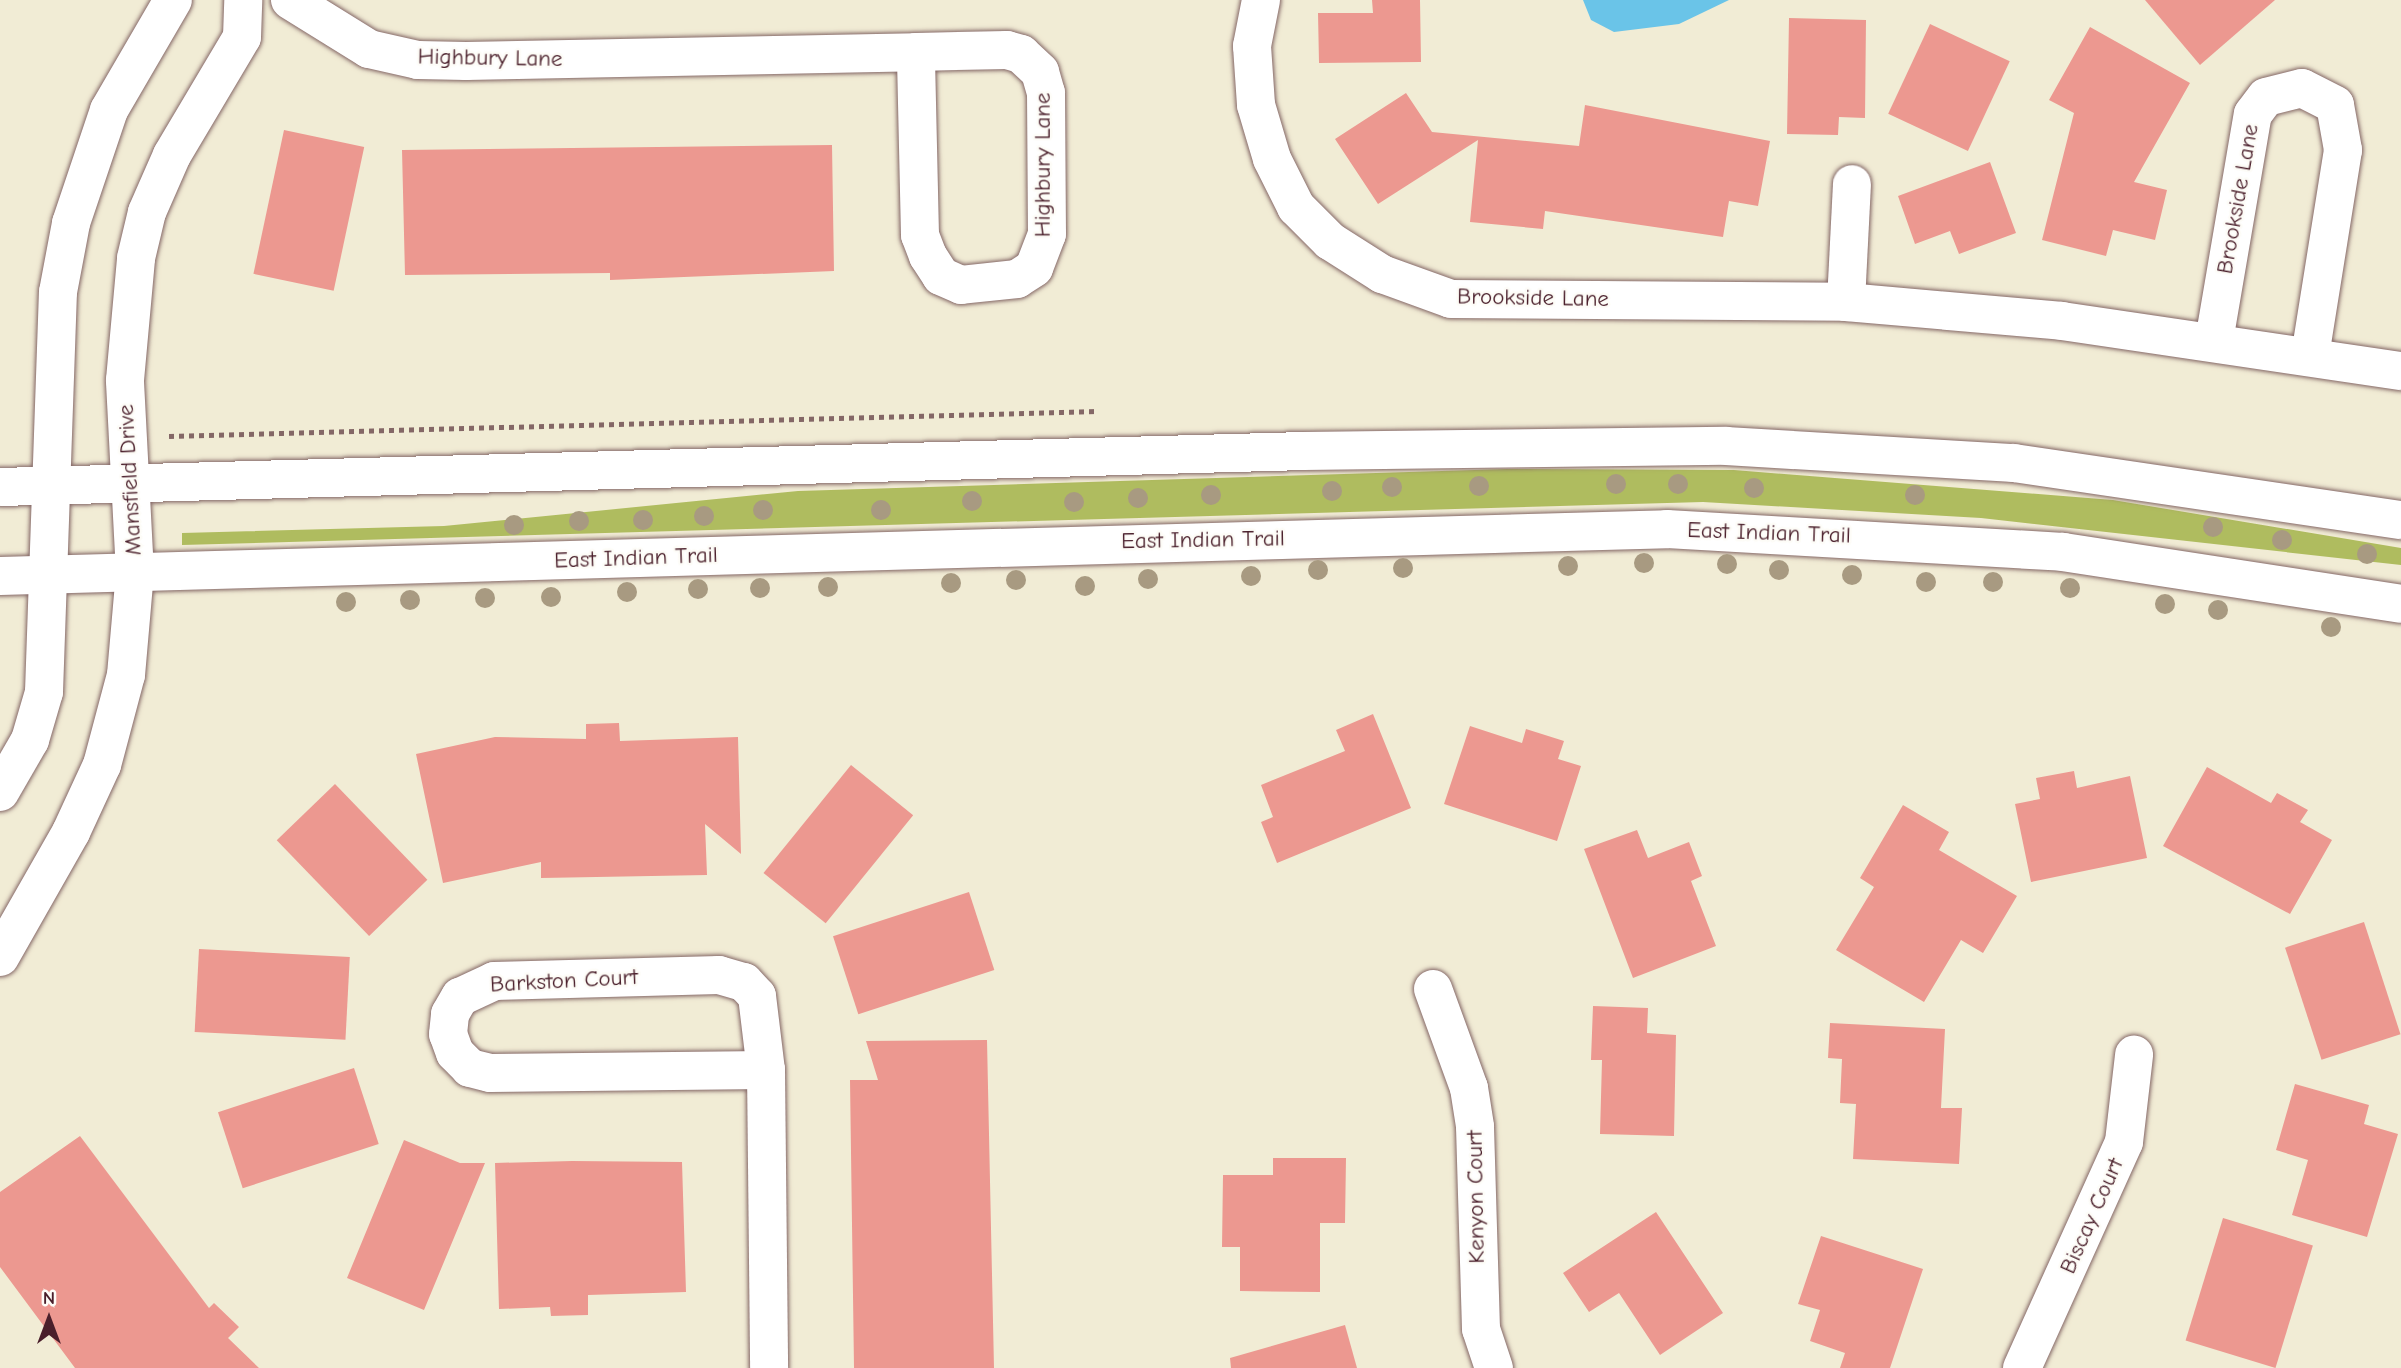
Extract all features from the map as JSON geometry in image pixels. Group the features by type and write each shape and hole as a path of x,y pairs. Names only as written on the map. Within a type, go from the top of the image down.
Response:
{"street":[{"path":"0,792 30,740 44,692 58,292 75,210 109,110 173,0"},
{"name":"Mansfield Drive","path":"0,957 71,832 102,765 126,676 135,573 130,484 129,304 147,212 242,37 243,0"},
{"name":"Highbury Lane","path":"290,0 369,49 418,60 1007,50 1040,72 1046,93 1047,234 1034,268 1017,279 961,285 941,276 928,256 920,235 916,52"},
{"name":"Brookside Lane","path":"1261,0 1252,46 1256,105 1272,159 1296,207 1330,241 1382,274 1451,299 1846,302 2214,341 2401,372"},
{"name":"Brookside Lane","path":"2214,341 2253,114 2266,97 2302,88 2335,105 2343,150 2310,356"},
{"path":"1846,302 1852,184"},
{"path":"0,487 1303,450 1726,446 2014,463 2401,520"},
{"name":"East Indian Trail","path":"0,576 1667,529 2063,552 2401,604"},
{"name":"Barkston Court","path":"766,1070 490,1073 470,1068 456,1053 448,1034 450,1014 460,997 494,981 719,975 744,982 757,996 766,1070 769,1368"},
{"name":"Kenyon Court","path":"1433,989 1469,1088 1475,1127 1481,1329 1494,1368"},
{"name":"Biscay Court","path":"2022,1368 2124,1142 2134,1055"}],"path":[{"path":"170,436 1113,410"}],"green space":[{"path":"1507,469 1734,470 2113,500 2401,548 2401,565 1981,518 1703,502 182,545 182,533 444,526 798,491"}],"water":[{"path":"1583,0 1729,0 1679,24 1614,32 1591,20"}],"building":[{"path":"1372,0 1420,0 1421,62 1319,63 1318,13 1373,13"},
{"path":"2145,0 2275,0 2200,65"},
{"path":"1789,18 1866,20 1865,118 1839,117 1838,135 1787,134"},
{"path":"1930,24 2010,61 1968,151 1888,114"},
{"path":"2090,27 2190,83 2134,182 2167,190 2155,240 2113,230 2106,256 2042,240 2074,113 2049,100"},
{"path":"1406,93 1432,132 1579,146 1585,105 1770,141 1758,206 1729,201 1723,237 1545,211 1543,229 1470,222 1478,140 1378,204 1335,139"},
{"path":"284,130 364,147 334,291 253,274"},
{"path":"832,145 834,271 610,280 610,273 405,275 402,150"},
{"path":"1990,162 2016,233 1959,254 1950,231 1915,244 1898,196"},
{"path":"1373,714 1411,808 1277,863 1261,822 1273,817 1261,785 1345,751 1336,730"},
{"path":"619,723 620,741 738,737 741,854 705,824 707,875 541,878 541,862 443,883 416,754 495,737 586,739 586,724"},
{"path":"1470,726 1522,743 1526,729 1564,741 1558,759 1581,766 1557,841 1444,804"},
{"path":"851,765 913,815 826,923 764,873"},
{"path":"2207,767 2271,803 2277,793 2308,810 2300,822 2332,840 2290,914 2163,846"},
{"path":"2074,771 2077,788 2130,776 2147,858 2031,882 2015,804 2040,799 2036,778"},
{"path":"335,784 427,880 369,936 277,840"},
{"path":"1903,805 1949,832 1939,850 2017,896 1983,953 1961,940 1924,1002 1836,950 1874,887 1860,878"},
{"path":"1637,830 1648,858 1689,842 1702,876 1691,881 1716,946 1633,978 1584,849"},
{"path":"969,892 994,970 858,1014 833,936"},
{"path":"2364,922 2400,1034 2322,1060 2285,948"},
{"path":"199,949 350,957 345,1040 195,1032"},
{"path":"1593,1006 1648,1008 1647,1033 1676,1035 1674,1136 1600,1134 1602,1060 1591,1060"},
{"path":"1830,1023 1945,1029 1941,1108 1962,1108 1959,1164 1853,1159 1856,1104 1840,1103 1842,1059 1828,1058"},
{"path":"987,1040 994,1368 854,1368 850,1080 878,1080 866,1041"},
{"path":"354,1068 379,1144 243,1188 218,1112"},
{"path":"2295,1084 2369,1105 2364,1124 2398,1134 2367,1237 2292,1215 2308,1160 2276,1150"},
{"path":"80,1136 209,1308 214,1303 239,1327 228,1338 259,1368 75,1368 0,1267 0,1192"},
{"path":"404,1140 460,1163 485,1163 424,1310 347,1278"},
{"path":"1273,1158 1346,1158 1345,1223 1320,1223 1320,1292 1240,1291 1240,1247 1222,1247 1223,1175 1273,1175"},
{"path":"682,1162 686,1292 588,1295 588,1315 551,1316 550,1307 499,1309 495,1163"},
{"path":"1656,1212 1723,1313 1660,1355 1619,1293 1589,1312 1563,1273"},
{"path":"2223,1218 2313,1245 2275,1368 2186,1340"},
{"path":"1821,1236 1923,1269 1890,1368 1840,1368 1845,1353 1810,1341 1820,1310 1798,1304"},
{"path":"1345,1325 1357,1368 1231,1368 1230,1358"}]}
